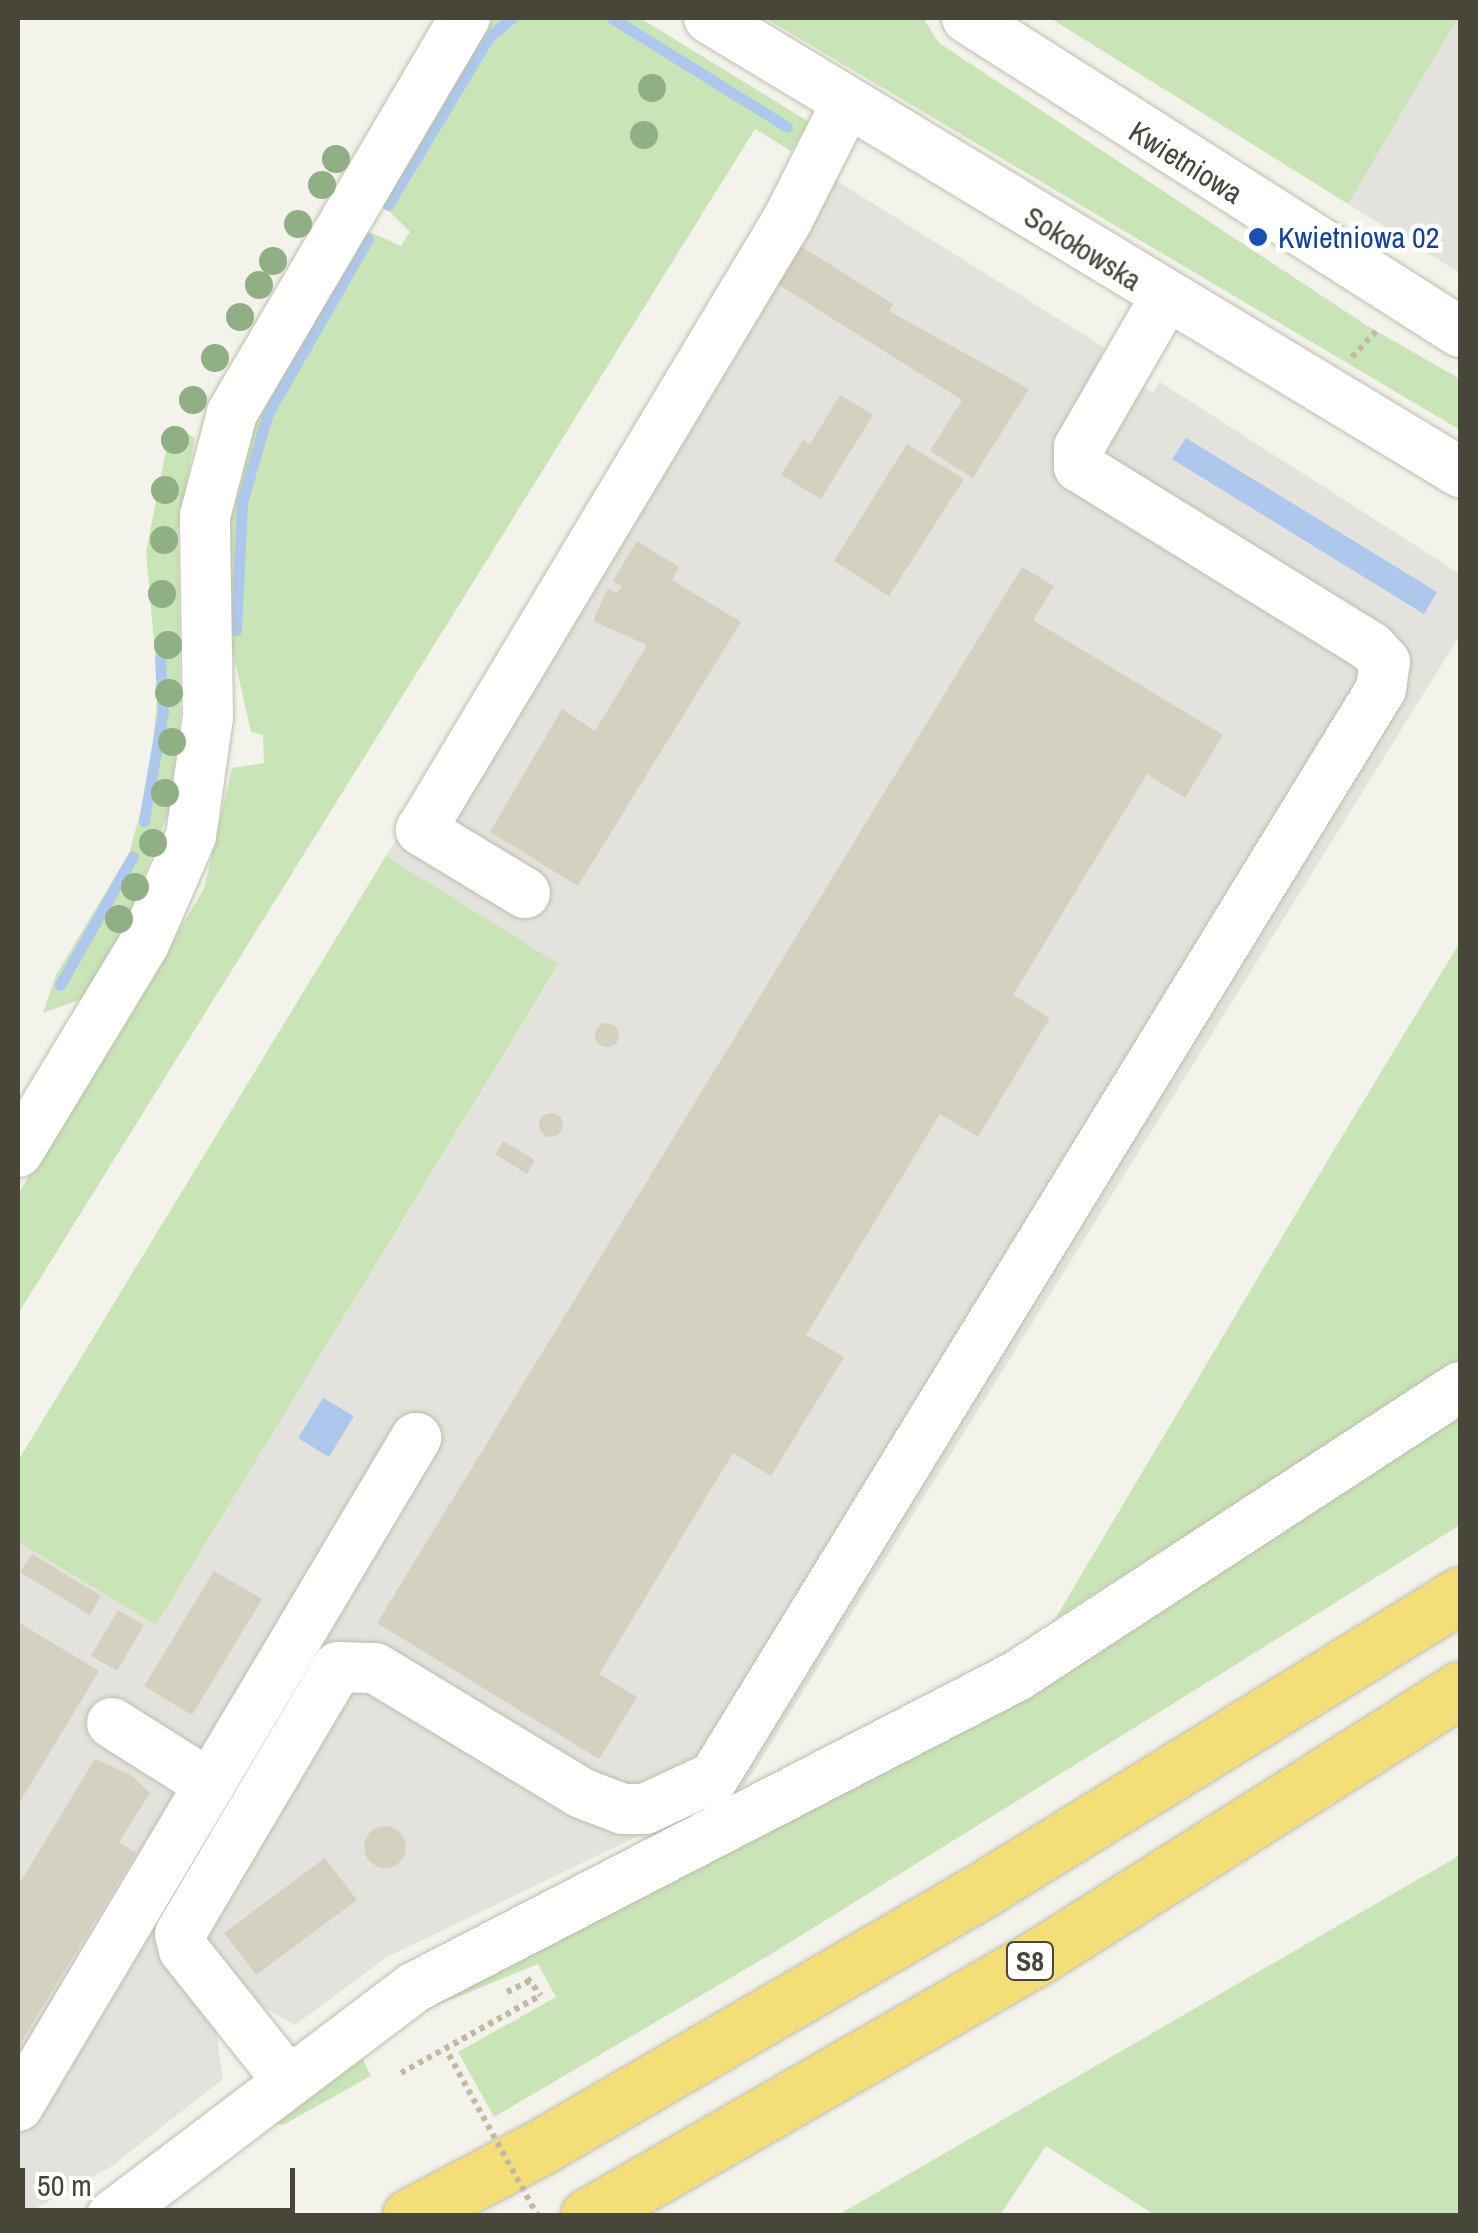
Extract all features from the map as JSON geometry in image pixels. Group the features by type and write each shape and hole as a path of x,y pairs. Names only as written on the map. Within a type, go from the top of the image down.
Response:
{"highway":[{"path":"410,2216 539,2148 971,1897 1460,1596"},
{"name":"S8","path":"588,2216 1042,1954 1460,1688"}],"street":[{"path":"18,1152 144,944 191,836 208,716 205,516 232,412 464,18"},
{"name":"Sokołowska","path":"708,18 1165,298 1460,472"},
{"name":"Kwietniowa","path":"967,18 1460,332"},
{"path":"525,893 421,830 788,219 848,102"},
{"path":"289,2082 184,1950 180,1934 338,1667 376,1668 581,1793 623,1810 646,1809 714,1777 1381,689 1385,662 1372,648 1079,468 1080,447 1165,298"},
{"path":"112,2216 415,1987 1017,1676 1460,1387"},
{"path":"18,2106 416,1438"},
{"path":"112,1722 209,1784"}],"path":[{"path":"1345,366 1375,329 1386,333"},
{"path":"401,2073 447,2052 542,1995 533,1980 526,1984"},
{"path":"447,2052 538,2216"}],"shaded area":[{"path":"1460,18 1460,273 1348,204"},
{"path":"829,176 1105,348 1099,359 1121,373 1153,393 1160,382 1460,574 1460,635 745,1785 387,1957 295,2025 246,1997 215,2022 223,2079 112,2166 24,2215 18,2212 18,1542 156,1625 559,965 386,856 485,698 718,367 732,365"}],"green space":[{"path":"493,18 640,18 809,122 791,151 755,129 18,1314 18,1194 204,889 232,768 264,763 263,735 251,732 229,635 231,505 246,446 260,408 368,231 401,246 410,232 380,202"},
{"path":"765,18 923,18 939,43 1366,325 1460,379 1460,430"},
{"path":"1050,18 1458,18 1348,204"},
{"path":"171,425 195,438 178,529 180,720 169,811 123,931 84,998 43,1013 56,975 129,853 150,779 158,688 146,552"},
{"path":"386,856 559,964 156,1625 18,1542 18,1461"},
{"path":"1460,942 1460,1360 1055,1619 1332,1153"},
{"path":"1460,1403 1460,1525 768,1956 494,2117 458,2052 556,1997 538,1964 435,2006 382,2036 360,2054 371,2076 283,2125 262,2121 350,2052"},
{"path":"1460,1855 1460,2215 1155,2215 1046,2146 1000,2215 838,2215"}],"water":[{"path":"1186,438 1437,592 1424,614 1172,459"},
{"path":"323,1398 354,1416 329,1457 298,1438"}],"building":[{"path":"794,242 893,304 889,311 1029,389 973,478 930,451 962,400 771,280"},
{"path":"840,395 873,415 821,499 781,475 803,440 810,444"},
{"path":"907,444 964,479 889,596 834,561"},
{"path":"637,541 679,567 672,580 741,622 578,886 490,832 562,709 595,731 647,645 593,621 608,588 617,593 622,586 613,581"},
{"path":"1022,567 1054,586 1033,620 1223,735 1185,798 1147,774 1013,995 1050,1018 978,1137 940,1114 806,1335 844,1357 771,1476 733,1453 599,1674 637,1697 599,1759 377,1623"},
{"path":"607,1023 616,1026 616,1044 607,1047 598,1044 595,1035 598,1026"},
{"path":"551,1113 560,1116 560,1134 551,1137 542,1134 539,1125 542,1116"},
{"path":"503,1141 535,1160 527,1174 495,1154"},
{"path":"32,1554 101,1596 90,1615 20,1572"},
{"path":"214,1571 262,1599 192,1715 144,1686"},
{"path":"118,1610 144,1625 117,1671 91,1656"},
{"path":"18,1622 99,1671 18,1805"},
{"path":"95,1759 131,1775 150,1793 119,1842 136,1853 18,2047 18,1886"},
{"path":"385,1826 400,1832 406,1847 400,1862 385,1868 370,1862 364,1847 370,1832"},
{"path":"325,1858 357,1900 256,1975 224,1933"}],"waterway":[{"path":"388,205 489,37 512,18"},
{"path":"612,18 787,127"},
{"path":"236,630 242,502 268,413 368,239"},
{"path":"144,821 163,712 160,659"},
{"path":"60,985 133,856"}],"place":[{"name":"Kwietniowa 02","path":"1258,237"}]}
